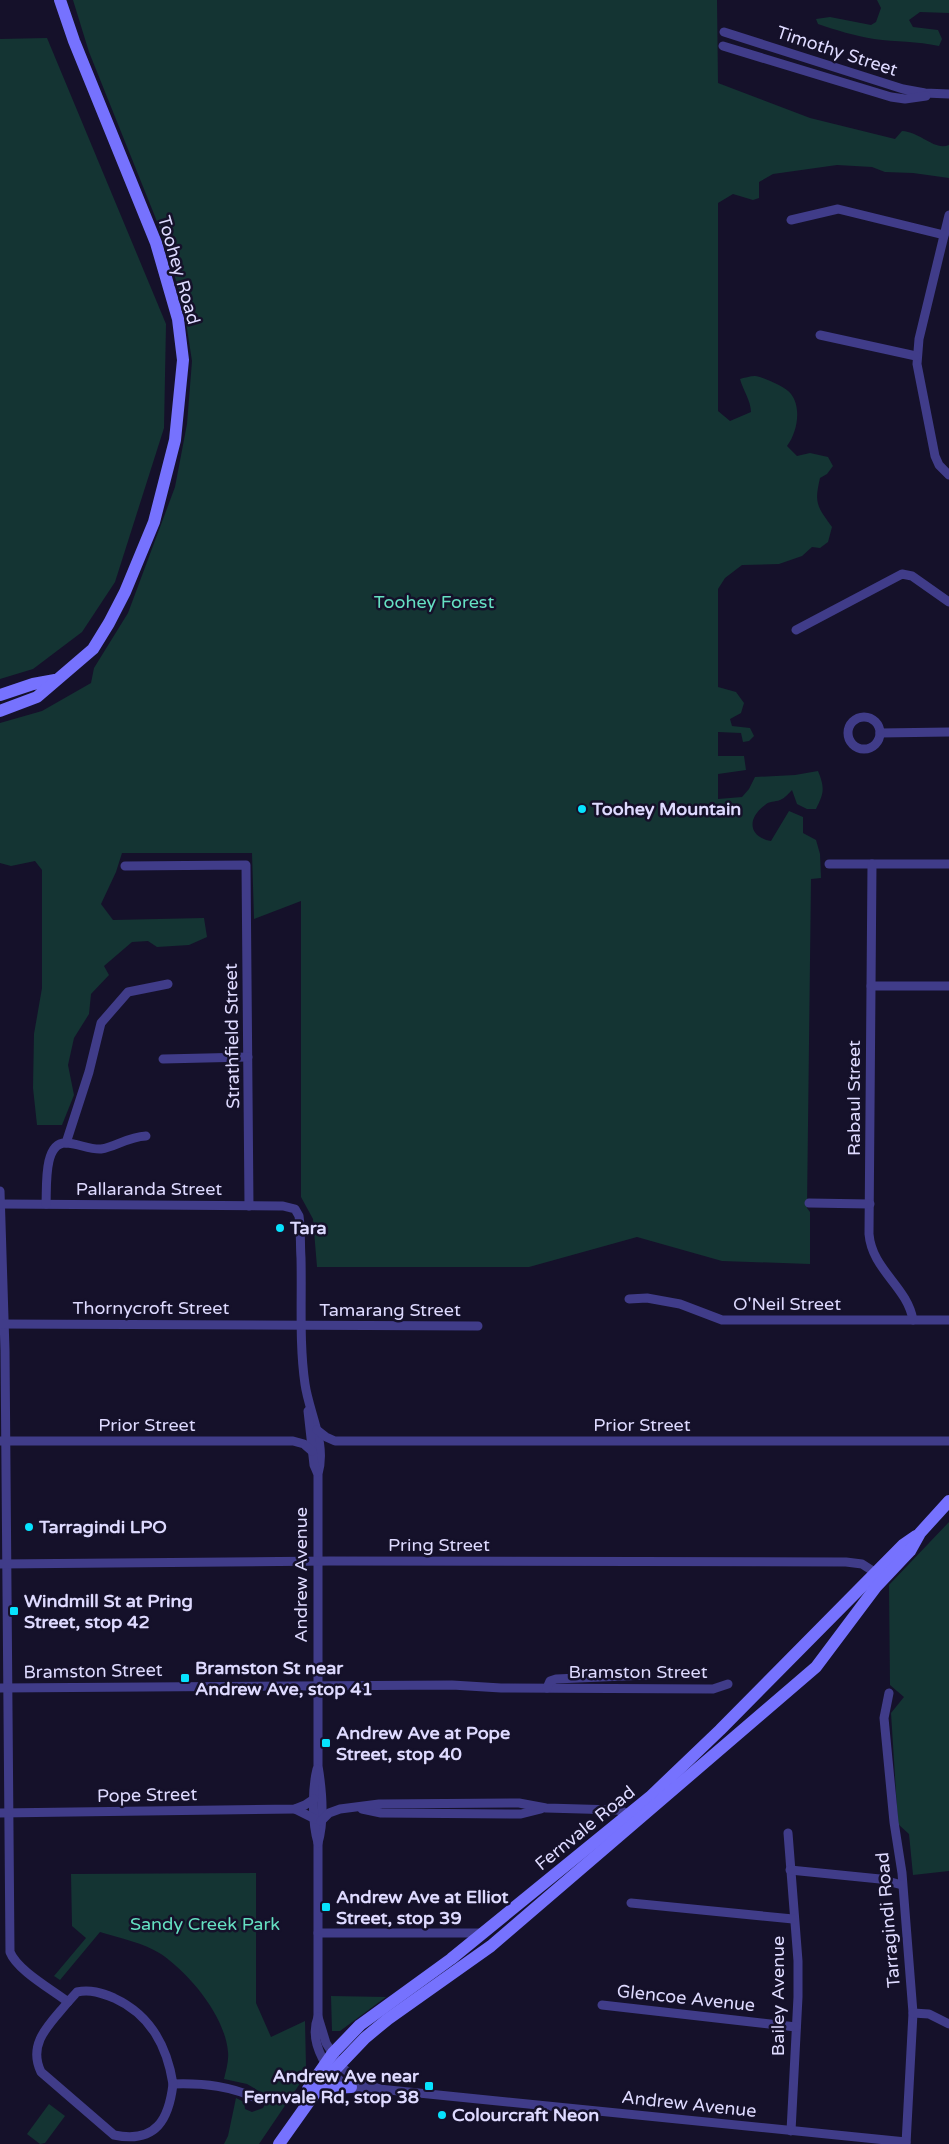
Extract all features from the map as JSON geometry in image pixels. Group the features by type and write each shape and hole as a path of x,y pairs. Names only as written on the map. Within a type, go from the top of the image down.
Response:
{"street":[{"name":"Toohey Road","path":"0,711 37,697 93,649 125,592 150,531 175,440 183,360 178,319 156,243 74,41 60,0"},
{"name":"Timothy Street","path":"724,32 903,89 945,94"},
{"name":"Timothy Street","path":"723,46 896,99 945,94"},
{"path":"791,220 838,210 944,235"},
{"path":"949,215 918,339 916,356 935,456 938,465 949,475"},
{"path":"820,335 916,356"},
{"path":"796,630 902,574 912,576 949,602"},
{"name":"Toohey Road","path":"0,695 33,684 55,680"},
{"path":"880,733 949,732"},
{"path":"829,864 949,864"},
{"name":"Rabaul Street","path":"872,864 869,1234 873,1254 906,1300 913,1320"},
{"name":"Strathfield Street","path":"125,866 246,865 250,1206"},
{"path":"66,1143 89,1072 101,1023 128,992 168,984"},
{"path":"871,986 949,986"},
{"path":"163,1059 248,1057"},
{"path":"46,1204 50,1155 58,1146 66,1143 99,1149 130,1138 146,1136"},
{"path":"0,1191 2,1204 2,1324 5,1350 2,1441 4,1813 10,1952 13,1959 68,2002"},
{"path":"809,1203 870,1204"},
{"name":"Pallaranda Street","path":"2,1204 283,1206 295,1209"},
{"name":"Andrew Avenue","path":"295,1209 300,1220 304,1371 309,1404 313,1412 313,1430 320,1465 318,1474 317,1562 318,1766 314,1780 318,1799 318,1820 315,1832 318,1843 318,2018 339,2080 350,2087 370,2091 379,2090 906,2143"},
{"name":"O'Neil Street","path":"629,1299 647,1298 680,1304 722,1320 949,1320"},
{"name":"Thornycroft Street","path":"2,1324 302,1325"},
{"name":"Tamarang Street","path":"302,1325 478,1326"},
{"path":"293,1441 313,1430 335,1441"},
{"name":"Prior Street","path":"2,1441 293,1441 304,1444 316,1452"},
{"path":"316,1452 335,1441"},
{"name":"Prior Street","path":"335,1441 949,1441"},
{"name":"Fernvale Road","path":"271,2144 360,2025 451,1960 483,1933 631,1819 816,1667 876,1587 910,1551 920,1534 949,1501"},
{"name":"Fernvale Road","path":"279,2144 318,2089 332,2063 379,2026 491,1946 631,1819 650,1797 692,1758 903,1546 920,1534"},
{"name":"Pring Street","path":"3,1564 846,1562 862,1564 876,1574"},
{"name":"Bramston Street","path":"547,1688 550,1680 556,1679 647,1675"},
{"name":"Bramston Street","path":"4,1688 452,1685 500,1688 713,1689 728,1684"},
{"name":"Tarragindi Road","path":"889,1693 884,1714 894,1822 902,1870 913,2013 906,2143"},
{"path":"318,1799 340,1809"},
{"name":"Pope Street","path":"4,1813 294,1809 318,1799"},
{"path":"318,1820 340,1809 378,1804 520,1803 546,1808 617,1810 631,1819"},
{"name":"Pope Street","path":"294,1809 318,1820"},
{"name":"Bailey Avenue","path":"788,1833 798,1961 791,2130"},
{"path":"790,1870 880,1879 902,1885"},
{"path":"630,1903 794,1919"},
{"path":"318,1933 483,1933"},
{"path":"90,1991 102,1993 123,2002 142,2016 154,2029 165,2050 173,2084 166,2118 161,2129 153,2139 134,2144 127,2143 114,2136 41,2072 36,2062 36,2047 41,2036 68,2002 77,1992 90,1991"},
{"name":"Glencoe Avenue","path":"602,2005 796,2026"},
{"path":"913,2013 927,2013 949,2024"},
{"name":"Andrew Avenue","path":"332,2063 355,2079 379,2090"},
{"path":"173,2084 223,2086 245,2092 260,2100"},
{"path":"318,2089 350,2087"}],"green space":[{"name":"Toohey Forest","path":"73,0 717,0 718,83 810,118 895,139 902,131 909,132 938,145 949,145 949,178 913,173 885,172 872,167 837,165 773,174 759,182 759,198 753,200 733,194 718,203 718,411 730,421 751,412 750,404 740,379 755,376 774,383 791,394 796,406 796,428 787,446 797,456 810,453 828,457 833,466 827,474 820,478 817,494 820,509 832,527 828,542 820,548 812,547 802,556 779,564 742,565 725,578 718,589 718,687 736,692 744,703 741,713 730,719 732,726 750,728 754,736 749,741 743,742 741,733 718,732 718,756 744,756 746,770 718,774 718,799 742,797 749,789 755,777 795,775 818,771 823,786 821,799 816,809 807,809 797,804 792,790 782,799 768,803 759,810 753,821 754,831 758,836 771,841 789,811 803,817 803,833 816,840 820,854 821,878 811,879 807,1208 810,1212 810,1264 722,1261 637,1237 529,1267 317,1267 313,1219 301,1197 301,901 254,919 252,853 122,853 116,872 101,904 113,920 204,918 207,937 189,945 157,947 148,941 132,942 104,966 109,975 91,994 89,1014 74,1038 68,1065 74,1095 62,1125 37,1125 33,1088 34,1034 42,988 42,870 35,861 11,866 0,863 0,723 42,711 91,683 94,668 128,613 175,487 187,424 192,361 183,303 160,229 89,52"},
{"path":"877,0 949,0 949,13 920,12 909,20 913,27 938,30 942,39 939,46 860,36 818,24 816,19 830,17 871,25 876,22 881,8"},
{"path":"47,38 166,324 164,428 115,582 82,632 33,669 0,679 0,39"},
{"path":"949,1522 949,1871 913,1875 909,1834 898,1824 891,1713 904,1697 890,1685 889,1585"},
{"name":"Sandy Creek Park","path":"256,1873 256,2003 271,2037 305,2021 306,2066 303,2079 259,2144 224,2144 228,2136 236,2098 244,2102 245,2109 252,2112 263,2108 269,2097 247,2084 224,2079 228,2052 220,2024 213,2010 194,1984 172,1962 147,1947 100,1932 60,1980 54,1976 86,1938 72,1926 71,1874"},
{"path":"331,1996 386,1997 340,2031 332,2031"},
{"path":"49,2104 65,2116 45,2143 40,2144 27,2134"}],"place":[{"name":"Toohey Mountain","path":"582,809"},
{"name":"Tara","path":"280,1228"},
{"name":"Tarragindi LPO","path":"29,1527"},
{"name":"Windmill St at Pring Street, stop 42","path":"14,1611"},
{"name":"Bramston St near Andrew Ave, stop 41","path":"185,1678"},
{"name":"Andrew Ave at Pope Street, stop 40","path":"326,1743"},
{"name":"Andrew Ave at Elliot Street, stop 39","path":"326,1907"},
{"name":"Andrew Ave near Fernvale Rd, stop 38","path":"429,2086"},
{"name":"Colourcraft Neon","path":"442,2115"}]}
